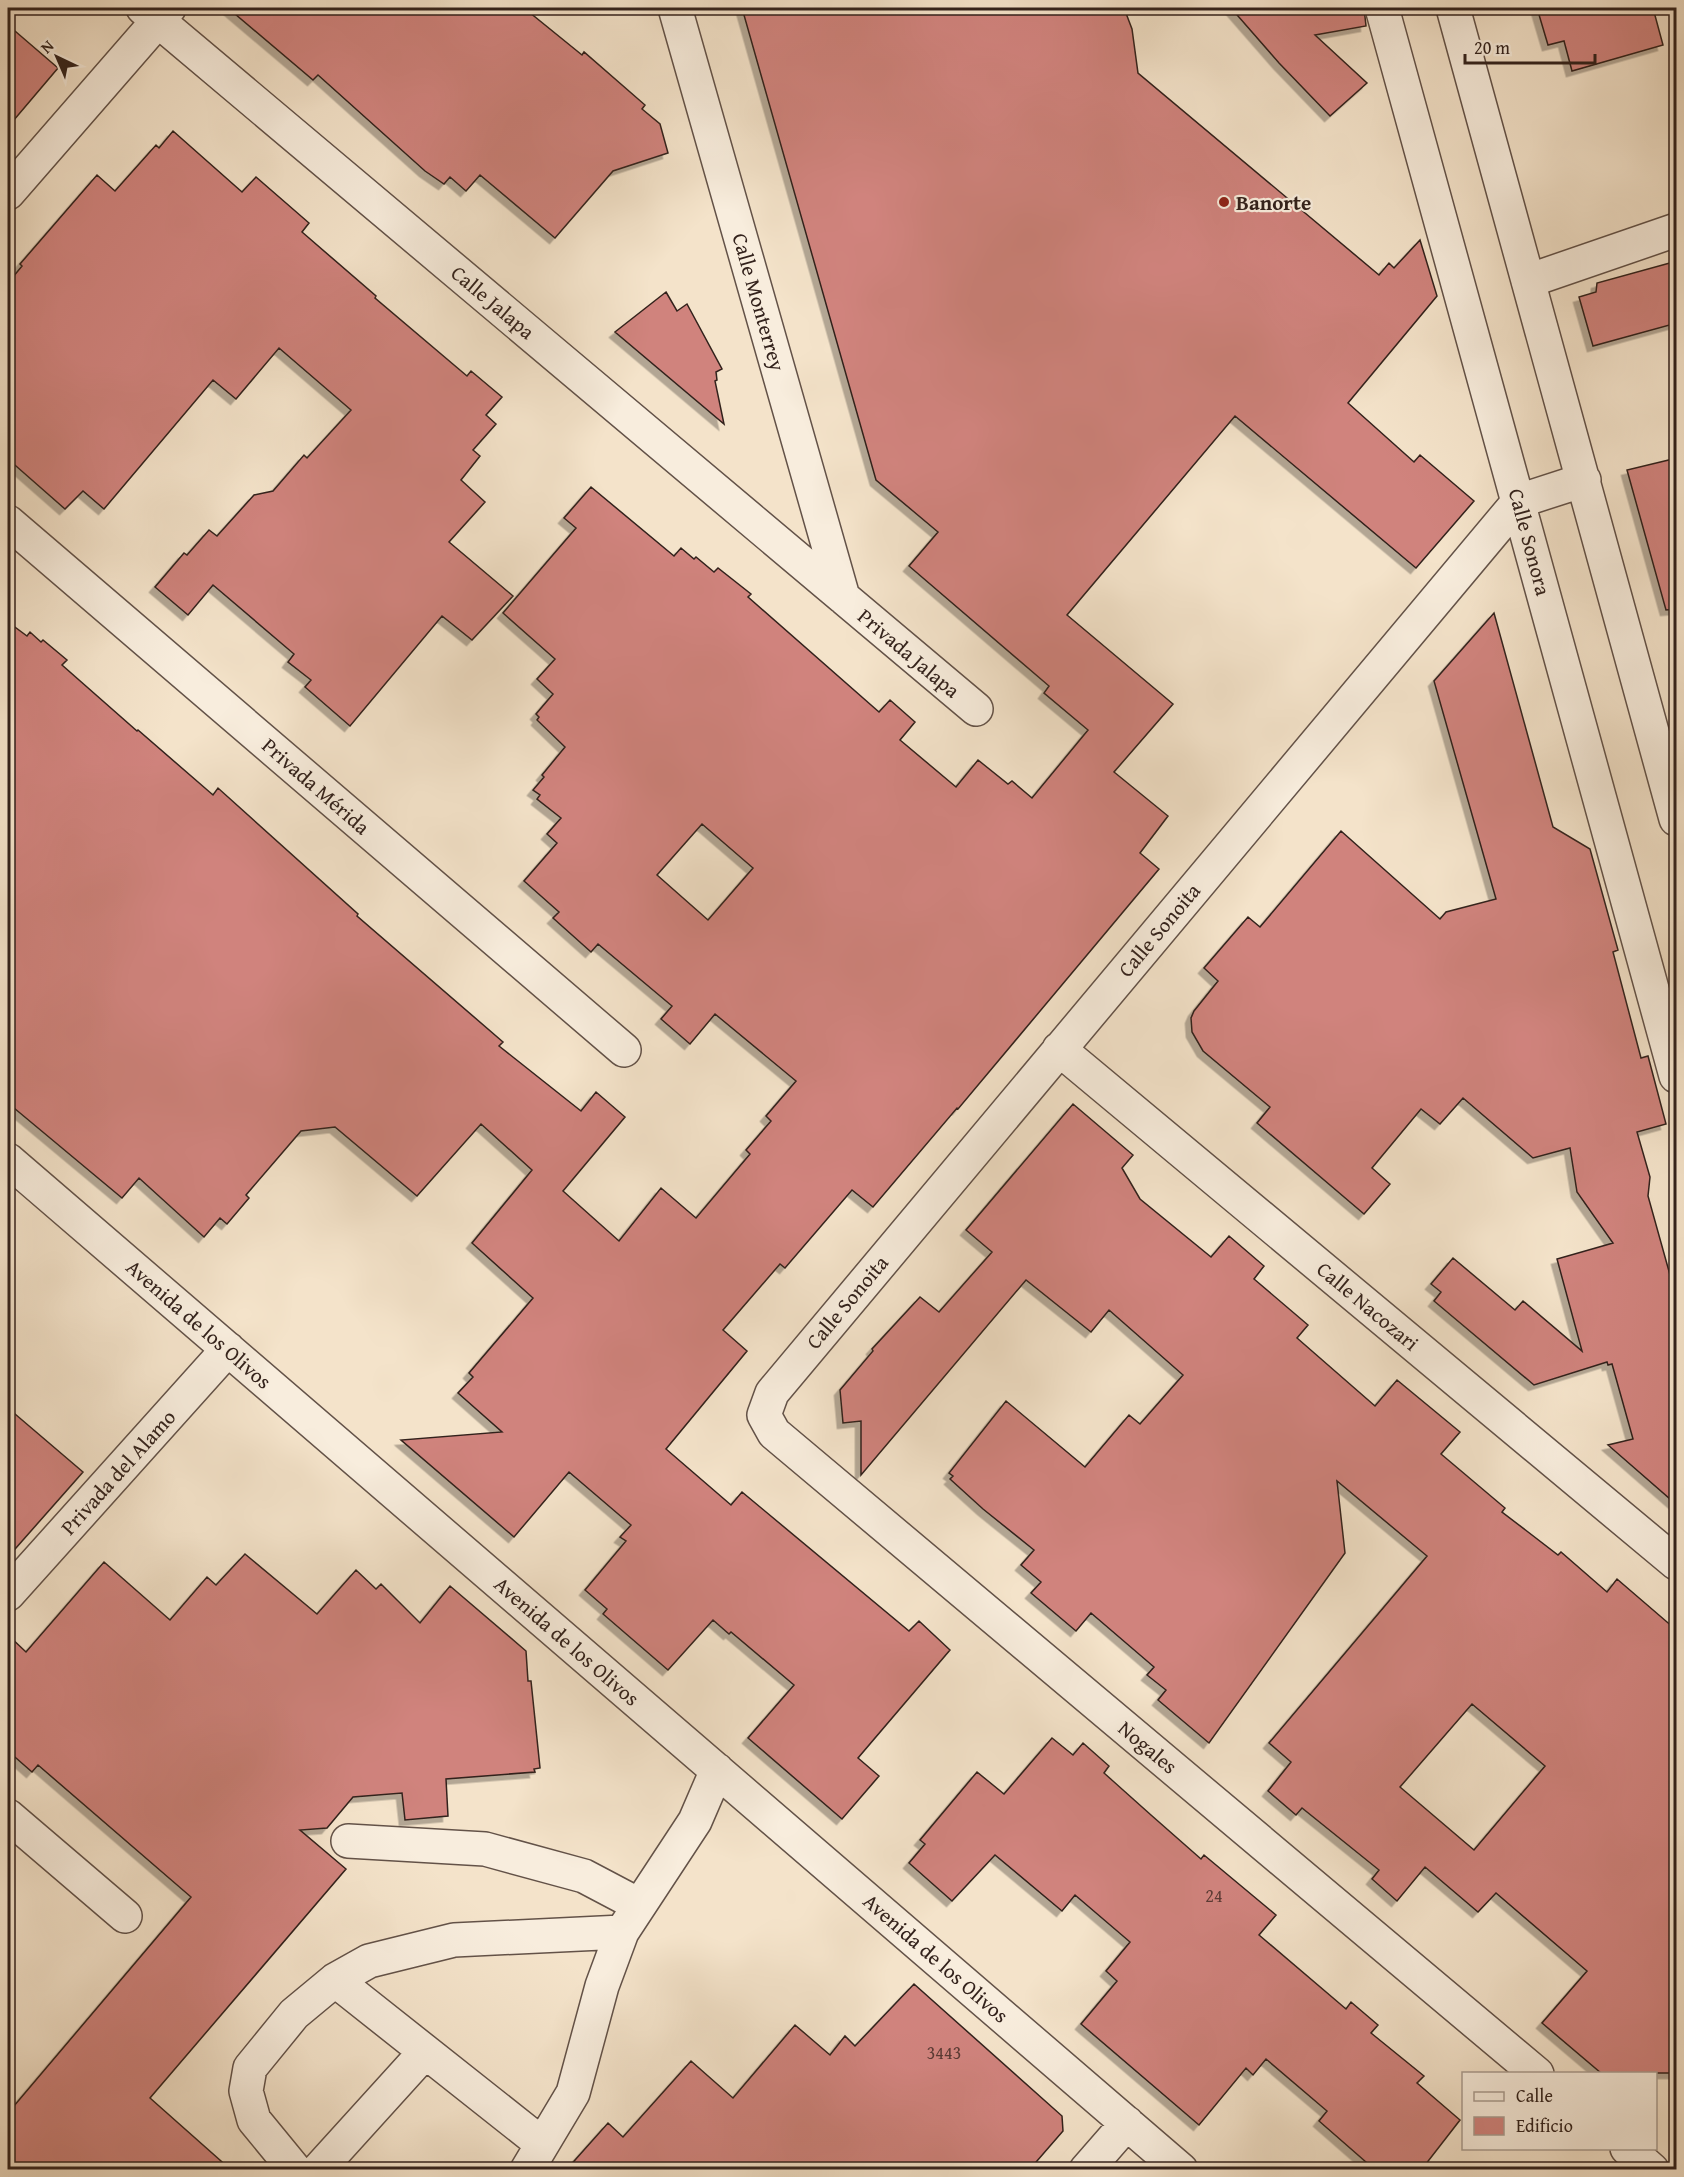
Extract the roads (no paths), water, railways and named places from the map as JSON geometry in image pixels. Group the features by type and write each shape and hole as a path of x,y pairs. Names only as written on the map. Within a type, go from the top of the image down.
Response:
{"street":[{"name":"Calle Monterrey","path":"675,8 843,597"},
{"name":"Calle Sonora","path":"1382,8 1677,1076"},
{"path":"1453,8 1677,819"},
{"name":"Calle Jalapa","path":"157,12 843,597"},
{"path":"8,194 157,12"},
{"path":"1528,281 1677,230"},
{"path":"1519,501 1584,480"},
{"name":"Calle Sonoita","path":"764,1415 772,1393 1519,501"},
{"name":"Privada Mérida","path":"8,522 624,1050"},
{"name":"Privada Jalapa","path":"843,597 975,709"},
{"name":"Calle Nacozari","path":"1059,1049 1677,1563"},
{"name":"Avenida de los Olivos","path":"8,1160 1181,2169"},
{"name":"Privada del Alamo","path":"8,1594 228,1349"},
{"name":"Nogales","path":"764,1415 774,1433 1536,2072"},
{"path":"334,1980 425,2052 534,2157 573,2093 602,1986 631,1919 695,1821 717,1770"},
{"path":"8,1816 125,1916"},
{"path":"348,1841 485,1849 584,1876 631,1919"},
{"path":"295,2169 254,2120 246,2091 250,2068 294,2014 334,1980 369,1960 454,1940 631,1919"},
{"path":"318,2169 425,2052"},
{"path":"1086,2169 1127,2123"},
{"path":"1629,2150 1652,2169"}],"place":[{"name":"Banorte","path":"1224,202"}]}
